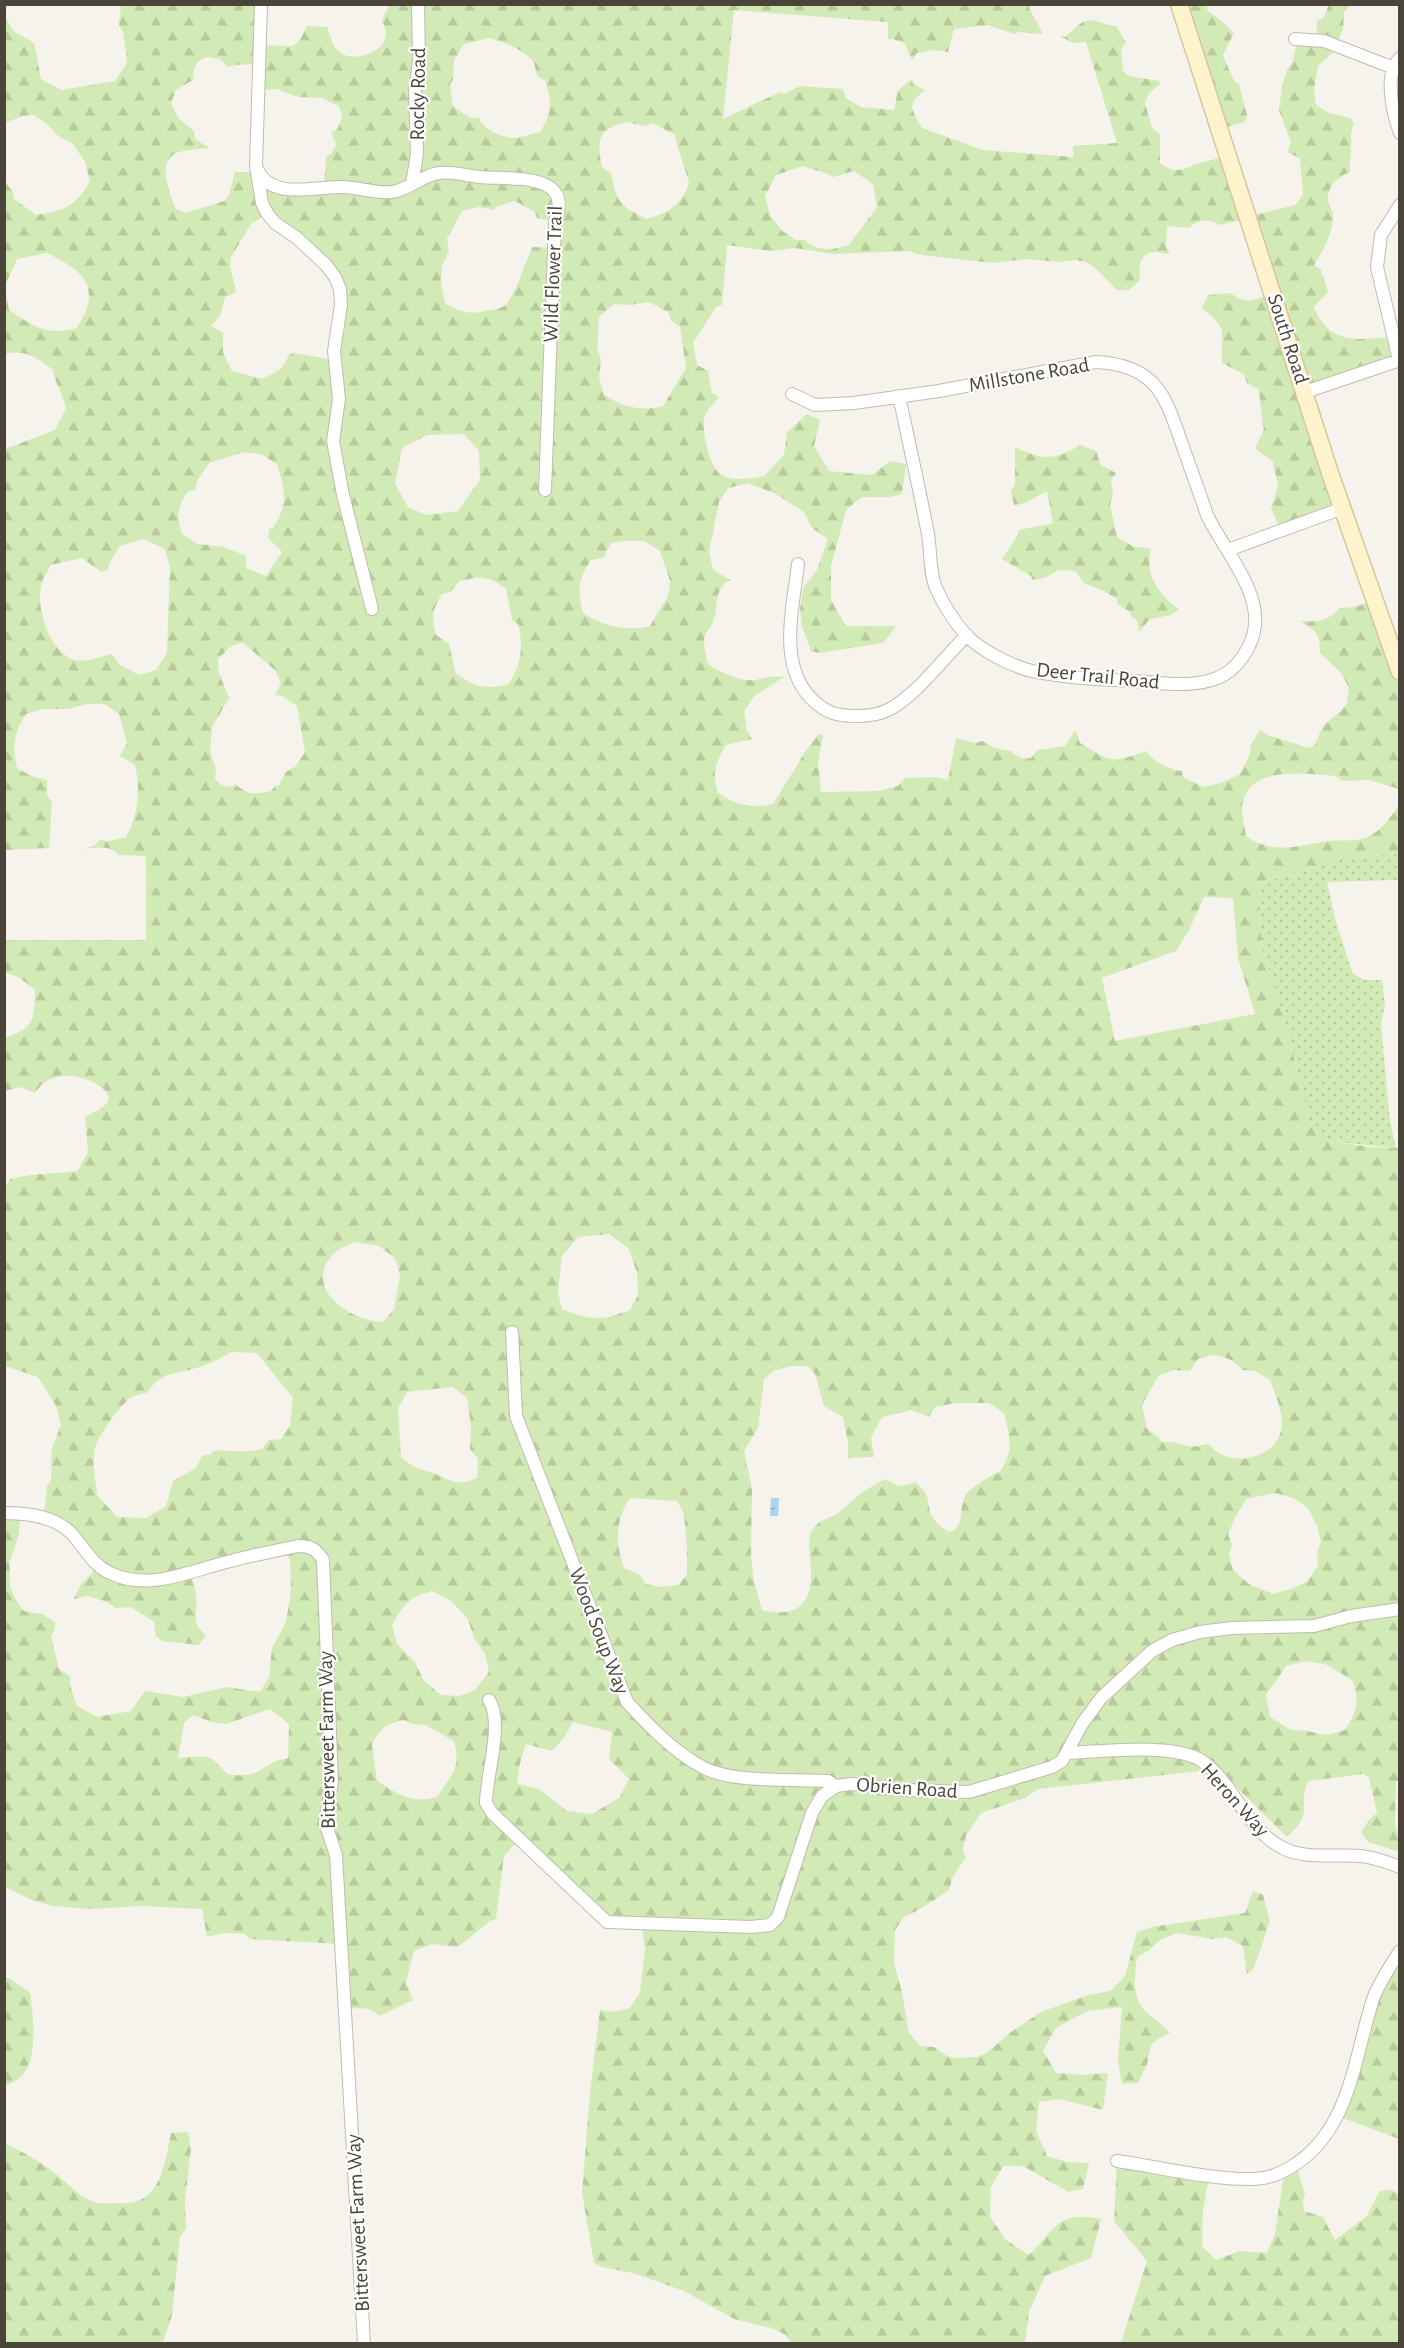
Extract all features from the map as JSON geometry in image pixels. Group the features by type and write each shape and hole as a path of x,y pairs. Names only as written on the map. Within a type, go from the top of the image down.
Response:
{"street":[{"path":"261,4 257,169 262,203 275,223 297,238 326,265 340,289 341,305 334,344 339,399 333,441 372,609"},
{"name":"Rocky Road","path":"412,184 417,154 415,92 419,61 418,4"},
{"name":"South Road","path":"1179,4 1343,508 1396,652 1400,672"},
{"path":"1295,39 1324,40 1396,63 1390,92 1400,133"},
{"name":"Wild Flower Trail","path":"257,169 268,181 290,189 341,187 390,192 443,172 539,181 550,186 556,193 558,210 554,254 545,490"},
{"path":"1305,392 1399,360 1377,267 1381,235 1400,205"},
{"name":"Millstone Road","path":"792,394 814,405 854,403 1096,362 1137,372 1150,380 1168,402 1207,514 1214,531 1228,550"},
{"name":"Deer Trail Road","path":"899,396 928,537 935,586 967,636 1000,658 1034,671 1178,684 1193,684 1219,678 1230,671 1246,651 1255,626 1251,597 1228,550"},
{"path":"1228,550 1343,508"},
{"path":"798,564 790,653 793,671 809,697 820,707 836,714 876,715 890,709 905,699 967,636"},
{"name":"Wood Soup Way","path":"512,1332 516,1416 627,1702 659,1737 705,1769 736,1777 828,1781 836,1786"},
{"name":"Bittersweet Farm Way","path":"4,1513 45,1517 61,1524 72,1534 93,1562 110,1573 125,1578 152,1581 180,1576 228,1561 298,1546 309,1546 317,1551 323,1560 332,1782 325,1822 336,1855 364,2343"},
{"name":"Obrien Road","path":"489,1700 494,1708 495,1725 486,1803 492,1814 607,1922 751,1927 770,1925 778,1917 813,1813 822,1797 836,1786 852,1784 906,1790 969,1792 1052,1767 1062,1761 1082,1724 1101,1698 1152,1651 1172,1640 1200,1632 1232,1628 1314,1626 1351,1616 1400,1609"},
{"name":"Heron Way","path":"1067,1753 1155,1751 1198,1759 1220,1777 1251,1822 1278,1845 1310,1854 1373,1858 1400,1867"},
{"path":"1117,2161 1254,2180 1275,2176 1299,2162 1323,2140 1338,2115 1356,2065 1374,1996 1400,1951"}],"green space":[{"path":"121,5 261,5 262,45 293,46 300,40 307,26 327,27 336,49 342,54 361,56 379,48 384,41 386,32 382,21 389,5 1030,5 1029,8 1043,34 1019,32 1014,34 988,25 954,29 948,52 933,50 917,53 912,60 905,44 888,39 888,22 734,10 723,119 780,92 784,94 800,86 843,89 846,98 861,107 894,110 898,90 912,79 913,84 925,90 915,99 912,107 922,128 983,150 1073,157 1073,146 1117,143 1086,42 1073,43 1060,36 1065,37 1079,25 1091,20 1116,26 1126,42 1121,50 1123,71 1129,76 1159,81 1160,84 1149,93 1145,103 1152,128 1160,134 1160,163 1172,169 1181,170 1229,156 1244,219 1221,225 1200,221 1189,228 1167,226 1166,248 1170,251 1167,254 1153,252 1144,256 1139,272 1140,280 1129,290 1117,290 1095,268 1086,262 1076,260 1059,262 1025,259 993,263 921,255 909,251 834,254 794,248 772,251 727,245 722,305 716,307 693,343 697,365 708,371 712,393 719,397 706,414 704,430 713,464 721,475 736,479 764,476 784,455 787,432 807,414 820,420 814,446 829,471 872,475 890,461 906,464 902,494 890,497 862,497 846,510 831,566 831,600 846,626 896,626 883,643 819,653 811,651 802,627 800,609 803,588 817,570 828,539 812,528 804,512 774,493 748,483 728,488 719,502 709,552 713,570 731,580 721,587 715,617 704,640 708,664 736,678 755,680 784,677 754,696 744,712 747,731 752,739 726,745 719,757 715,773 718,793 732,800 751,806 773,804 805,752 819,734 823,735 818,763 821,792 879,791 898,786 905,778 936,777 948,780 956,738 974,743 983,741 994,748 1011,751 1020,757 1031,758 1038,750 1065,746 1075,730 1080,743 1098,754 1117,759 1146,751 1157,761 1172,769 1182,771 1183,777 1203,787 1221,783 1240,774 1250,754 1251,744 1260,730 1306,748 1314,746 1323,726 1347,703 1349,688 1342,674 1320,653 1316,634 1300,621 1322,620 1331,616 1339,608 1354,607 1374,601 1399,668 1399,789 1369,780 1342,781 1335,776 1278,775 1254,784 1246,794 1242,815 1246,836 1267,846 1287,848 1368,837 1384,825 1399,805 1399,854 1343,858 1286,876 1258,882 1262,948 1285,1021 1310,1123 1327,1141 1370,1147 1399,1148 1400,1779 1396,1782 1395,1826 1399,1835 1399,1848 1396,1851 1368,1842 1361,1832 1377,1813 1369,1778 1363,1774 1308,1781 1301,1822 1287,1837 1218,1769 1038,1789 1025,1798 981,1813 966,1836 963,1849 965,1858 953,1877 949,1890 904,1917 895,1930 894,1963 909,2033 920,2046 934,2047 947,2056 955,2058 977,2057 988,2052 1011,2032 1041,2012 1088,1995 1110,1991 1125,1976 1137,1932 1152,1927 1245,1913 1253,1891 1263,1895 1270,1921 1254,1968 1247,1974 1243,1946 1226,1937 1212,1939 1177,1933 1160,1940 1137,1957 1135,1986 1138,1999 1145,2011 1170,2033 1156,2040 1152,2045 1138,2083 1122,2084 1118,2060 1122,2007 1087,2011 1056,2028 1043,2051 1056,2073 1082,2075 1108,2073 1103,2110 1059,2099 1039,2102 1036,2131 1047,2156 1067,2162 1089,2163 1083,2189 1068,2192 1023,2166 1003,2166 991,2187 990,2217 1006,2240 1029,2255 1052,2229 1066,2219 1086,2217 1101,2219 1091,2258 1045,2276 1029,2312 1025,2343 790,2343 786,2335 774,2329 734,2319 684,2291 633,2273 602,2267 594,2263 582,2193 590,2092 600,2010 612,2012 630,2008 640,1992 645,1950 642,1924 609,1922 521,1837 504,1856 496,1919 490,1921 458,1947 432,1944 414,1951 406,1982 413,2000 379,2016 368,2009 346,2009 341,1944 250,1939 245,1934 224,1933 207,1937 202,1909 142,1906 92,1909 52,1906 32,1900 7,1888 5,1884 5,1511 20,1512 19,1534 9,1564 13,1595 24,1611 42,1614 55,1622 55,1629 51,1636 59,1669 70,1676 70,1685 77,1706 97,1717 131,1711 145,1691 183,1697 227,1687 260,1692 269,1677 272,1648 286,1622 291,1591 290,1560 285,1551 191,1576 197,1601 196,1621 206,1635 199,1645 162,1641 156,1636 154,1622 131,1607 116,1608 107,1602 88,1596 74,1599 81,1584 99,1566 44,1515 47,1486 51,1480 52,1448 61,1425 56,1406 38,1377 5,1366 5,1188 10,1179 77,1171 88,1152 85,1117 104,1106 108,1101 108,1095 94,1082 69,1076 56,1077 44,1082 35,1093 20,1087 5,1091 5,1038 22,1030 31,1022 35,990 20,978 5,972 5,940 146,940 146,856 119,855 111,849 102,848 82,849 94,846 99,840 109,841 126,837 137,802 138,784 135,765 120,756 127,743 119,714 104,704 87,704 68,709 44,709 26,714 17,733 14,746 15,760 17,768 31,776 47,780 47,795 52,802 49,848 5,850 5,449 55,430 66,409 52,369 24,353 5,354 5,286 5,182 13,192 14,199 36,215 68,206 79,197 90,181 85,162 73,144 57,135 34,115 23,116 5,123 4,14 13,31 34,43 41,79 62,90 115,81 127,59 123,32 119,25","holes":["489,38 507,44 529,57 534,63 537,76 546,81 550,102 549,113 540,132 516,138 505,137 489,130 479,118 470,118 453,106 450,84 453,80 454,60 464,44","208,57 220,59 228,67 258,64 261,90 277,89 298,97 322,98 339,106 342,117 337,130 331,132 336,144 332,153 326,157 324,184 290,188 257,172 235,172 229,195 224,201 186,213 176,209 166,177 168,160 178,152 210,148 195,139 194,131 178,118 171,103 176,90 193,80 198,63","627,122 643,126 653,123 675,135 689,183 683,197 667,211 646,219 630,210 618,197 611,173 602,167 599,149 602,137 610,128","803,166 833,177 854,171 873,184 877,207 849,245 829,250 815,247 804,240 796,240 782,231 770,215 765,196 776,175","515,201 535,212 537,218 556,222 552,248 533,247 512,295 508,302 500,308 469,313 445,303 441,282 442,265 449,252 447,238 462,211 479,207 493,210 498,206","268,214 340,288 335,360 293,353 289,355 282,368 263,379 232,371 223,353 223,333 211,326 220,316 225,297 234,294 236,290 230,267 231,257 251,224","47,253 80,274 89,291 85,314 77,328 48,330 26,321 9,310 5,286 17,259","649,302 668,312 671,321 680,326 686,368 663,406 632,407 618,403 604,395 599,377 601,360 597,348 599,317 614,304 630,305","464,434 479,451 480,480 458,511 426,515 408,507 395,484 402,448 427,435","244,452 261,454 277,464 284,497 282,511 273,528 269,529 268,538 282,552 266,576 246,568 246,556 224,547 198,544 182,534 179,511 188,491 195,490 197,481 209,463","144,539 165,549 170,568 167,653 156,670 139,675 120,665 112,654 88,660 75,660 66,656 52,640 43,618 40,596 41,586 51,565 82,558 101,572 108,569 120,546","644,541 660,551 670,581 668,596 650,626 615,627 583,613 580,585 591,560 603,558 611,543","478,577 492,580 506,589 512,620 518,624 521,640 519,662 509,684 493,687 481,686 456,674 449,644 436,635 434,629 433,614 442,594 450,592 460,581","242,642 275,670 281,683 275,695 282,696 297,706 305,752 296,766 286,772 279,785 271,791 249,793 236,785 224,786 215,779 216,769 210,751 212,727 229,698 219,673 218,659 230,647","1204,897 1233,898 1238,958 1255,1014 1115,1041 1102,978 1176,951 1189,930","609,1234 629,1249 637,1273 638,1295 630,1310 604,1318 581,1316 562,1309 558,1292 562,1256 578,1237","354,1242 379,1246 395,1258 400,1276 394,1309 383,1322 357,1316 334,1301 326,1291 323,1279 325,1267 333,1254","232,1352 257,1353 293,1398 290,1426 281,1439 269,1440 262,1449 213,1451 211,1454 202,1456 196,1468 173,1481 166,1506 146,1518 117,1517 96,1494 94,1456 102,1433 125,1403 131,1398 147,1393 163,1377 201,1367","1212,1355 1229,1359 1242,1370 1255,1371 1270,1380 1279,1405 1282,1425 1277,1441 1260,1454 1238,1459 1217,1452 1209,1444 1192,1447 1162,1442 1147,1429 1142,1405 1159,1375 1175,1370 1190,1371 1198,1359","791,1366 808,1366 815,1374 824,1406 843,1417 848,1443 848,1458 874,1457 871,1437 882,1417 912,1410 929,1417 935,1407 956,1403 989,1403 1004,1413 1010,1444 1000,1472 976,1486 965,1496 959,1522 954,1530 948,1532 938,1524 931,1514 926,1494 916,1483 899,1486 885,1479 861,1493 837,1514 819,1523 813,1529 810,1538 811,1582 809,1592 800,1606 784,1612 762,1610 754,1582 751,1555 752,1489 744,1451 758,1428 764,1379 773,1371","453,1387 467,1398 471,1426 470,1449 478,1459 477,1478 460,1483 410,1464 401,1457 398,1408 407,1392","1275,1493 1293,1498 1307,1507 1317,1525 1321,1542 1317,1552 1318,1565 1308,1581 1273,1594 1249,1584 1233,1570 1229,1553 1232,1546 1228,1534 1246,1499","630,1498 677,1501 684,1514 687,1548 687,1574 679,1585 660,1587 646,1584 639,1574 624,1568 619,1549 618,1532 621,1515","433,1591 451,1601 468,1619 474,1638 485,1654 489,1672 475,1690 459,1696 441,1695 424,1681 415,1662 397,1644 392,1625 408,1602 417,1596","1306,1661 1328,1665 1353,1681 1356,1706 1353,1717 1345,1730 1326,1735 1291,1730 1270,1717 1266,1695 1286,1666","270,1709 289,1724 288,1758 247,1775 227,1774 206,1757 178,1758 184,1723 193,1715 226,1724","403,1720 425,1725 454,1741 456,1765 437,1797 413,1799 377,1781 372,1746 383,1728","573,1722 612,1732 609,1759 629,1779 619,1798 592,1814 567,1811 539,1789 517,1784 526,1744 552,1751 564,1738"]},
{"path":"1179,5 1207,5 1207,10 1234,33 1223,55 1234,81 1239,84 1247,115 1245,122 1222,128"},
{"path":"1329,5 1351,5 1344,12 1343,29 1335,47 1337,49 1318,66 1314,90 1316,105 1329,113 1351,118 1354,124 1351,134 1350,172 1332,185 1328,194 1333,215 1331,230 1314,265 1321,270 1328,292 1314,307 1320,319 1336,334 1356,339 1391,337 1397,356 1306,390 1343,505 1280,529 1271,508 1278,486 1273,462 1255,448 1264,429 1258,389 1247,383 1244,374 1222,363 1221,327 1202,308 1208,295 1231,293 1247,300 1273,294 1251,216 1295,205 1303,195 1300,158 1287,152 1291,142 1279,110 1282,86 1287,70 1293,61 1297,41 1316,41 1317,20 1323,18"},
{"path":"1080,445 1096,451 1101,465 1116,473 1111,480 1113,495 1110,505 1117,537 1134,547 1151,548 1149,566 1154,583 1179,609 1171,615 1150,619 1139,632 1137,620 1131,616 1129,611 1118,605 1117,599 1085,584 1075,571 1059,570 1044,578 1033,580 1031,576 1002,559 1019,530 1053,523 1047,491 1025,503 1014,505 1011,492 1015,484 1015,447 1048,457 1063,454"},
{"path":"1399,854 1399,880 1327,882 1336,922 1353,974 1365,980 1382,980 1385,1004 1381,1024 1390,1122 1396,1148 1326,1141 1310,1123 1285,1021 1262,948 1258,882 1286,876 1343,858"},
{"path":"1399,1948 1399,2139 1335,2115 1379,1977"},
{"path":"5,1976 30,1992 33,2045 24,2073 5,2087"},
{"path":"188,2132 191,2149 185,2201 186,2229 180,2236 172,2315 163,2343 5,2343 5,2144 44,2165 86,2198 98,2203 121,2203 134,2202 153,2190 163,2169 171,2133"},
{"path":"1117,2161 1209,2176 1203,2211 1202,2246 1216,2260 1240,2251 1267,2253 1275,2233 1284,2175 1297,2170 1305,2193 1304,2211 1323,2217 1335,2240 1367,2216 1379,2192 1395,2191 1400,2195 1399,2343 1121,2343 1147,2261 1114,2221"}],"water":[{"path":"771,1498 779,1498 778,1516 770,1516"}]}
